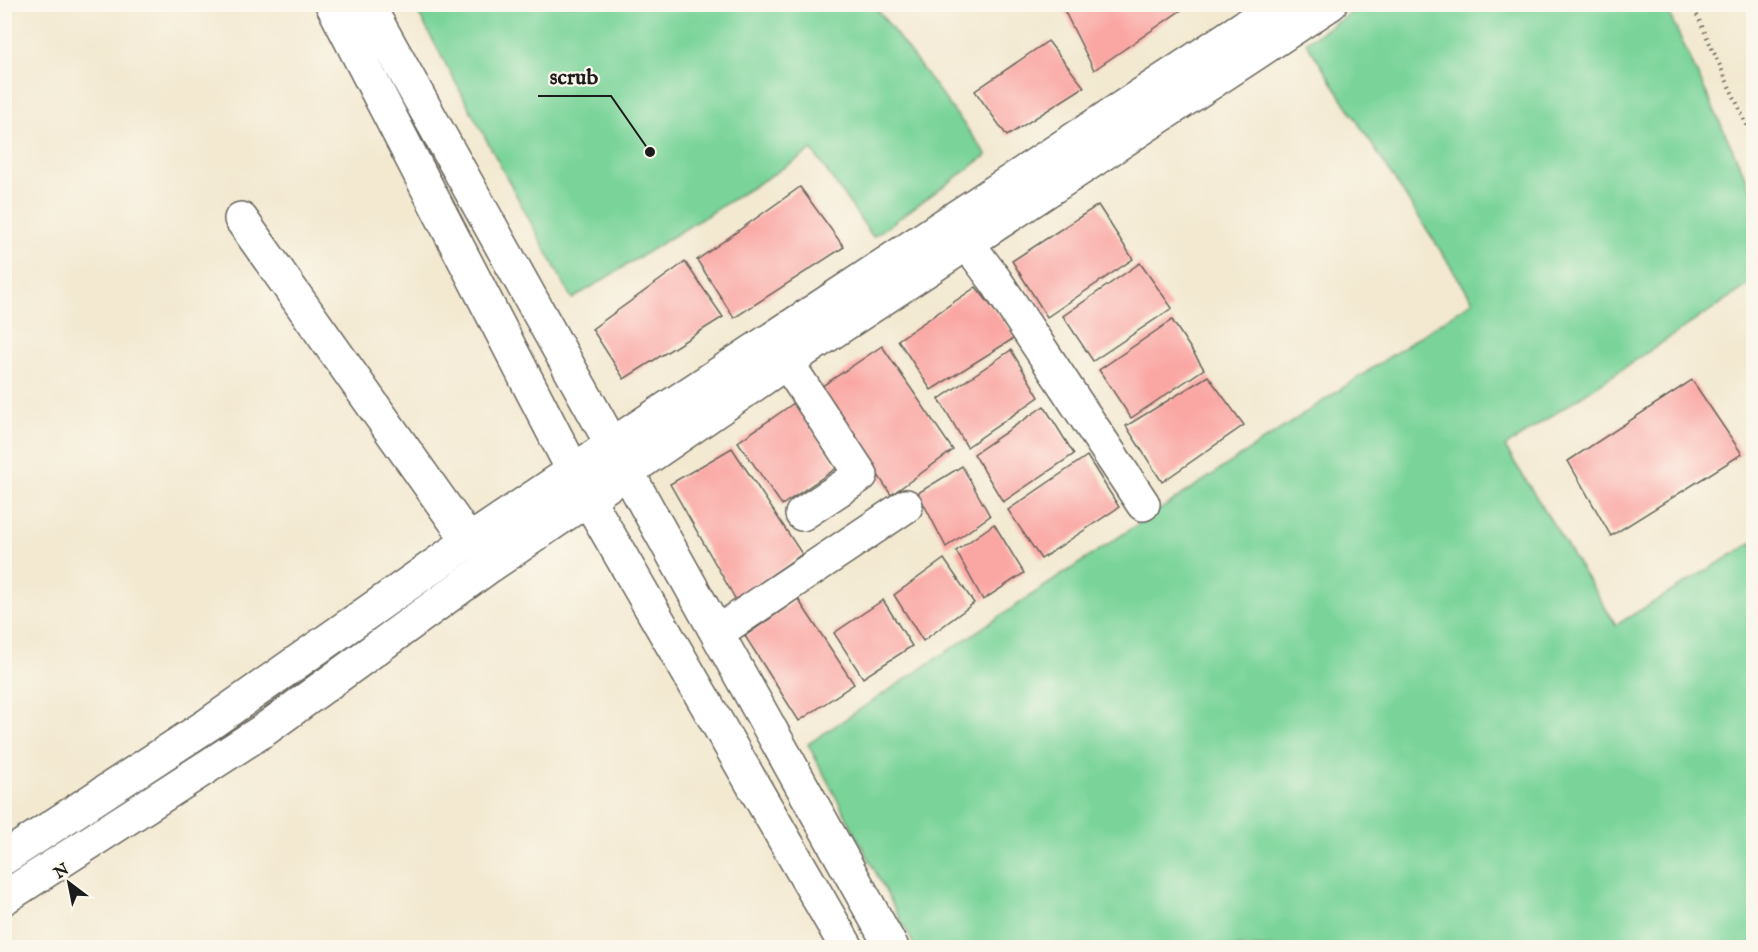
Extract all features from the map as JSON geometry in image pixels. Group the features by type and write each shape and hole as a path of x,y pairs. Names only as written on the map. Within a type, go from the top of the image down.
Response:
{"street":[{"path":"332,4 581,485 847,948"},
{"path":"367,4 892,948"},
{"path":"4,898 228,754 581,485 620,458 998,207 1283,13 1330,4"},
{"path":"779,351 968,244 998,207"},
{"path":"241,219 469,541"},
{"path":"968,244 995,280 1143,504"},
{"path":"779,351 861,476 802,514"},
{"path":"4,858 209,724 469,541 581,485"},
{"path":"718,632 906,506"},
{"path":"209,724 228,754"},
{"path":"146,764 168,794"}],"path":[{"path":"1692,4 1754,141"}],"green space":[{"path":"414,5 874,5 987,155 873,237 812,150 572,299"},
{"path":"1363,5 1665,5 1753,193 1753,282 1505,447 1616,625 1753,542 1753,947 915,947 808,744 1473,301 1306,42"}],"building":[{"path":"1061,4 1190,4 1094,70"},
{"path":"1048,41 1084,87 1007,136 975,91"},
{"path":"800,187 844,247 734,318 697,260"},
{"path":"1098,205 1133,259 1047,317 1012,261"},
{"path":"685,262 723,317 624,379 592,329"},
{"path":"1140,263 1172,308 1093,361 1063,316"},
{"path":"976,287 1016,337 931,390 898,340"},
{"path":"1172,320 1204,369 1131,418 1099,370"},
{"path":"882,346 953,450 891,495 821,387"},
{"path":"1011,350 1039,397 967,447 939,399"},
{"path":"1208,376 1244,425 1162,482 1126,426"},
{"path":"1692,380 1742,454 1611,536 1568,461"},
{"path":"794,403 838,467 782,505 738,442"},
{"path":"1044,406 1074,454 1003,502 974,454"},
{"path":"732,448 802,554 736,600 670,484"},
{"path":"1087,456 1119,507 1041,559 1008,510"},
{"path":"962,466 990,516 946,547 918,493"},
{"path":"994,524 1024,573 983,600 956,551"},
{"path":"944,559 974,603 923,641 894,595"},
{"path":"798,599 854,684 799,721 745,636"},
{"path":"883,600 912,646 863,678 834,633"}],"place":[{"name":"scrub","path":"650,152"}]}
